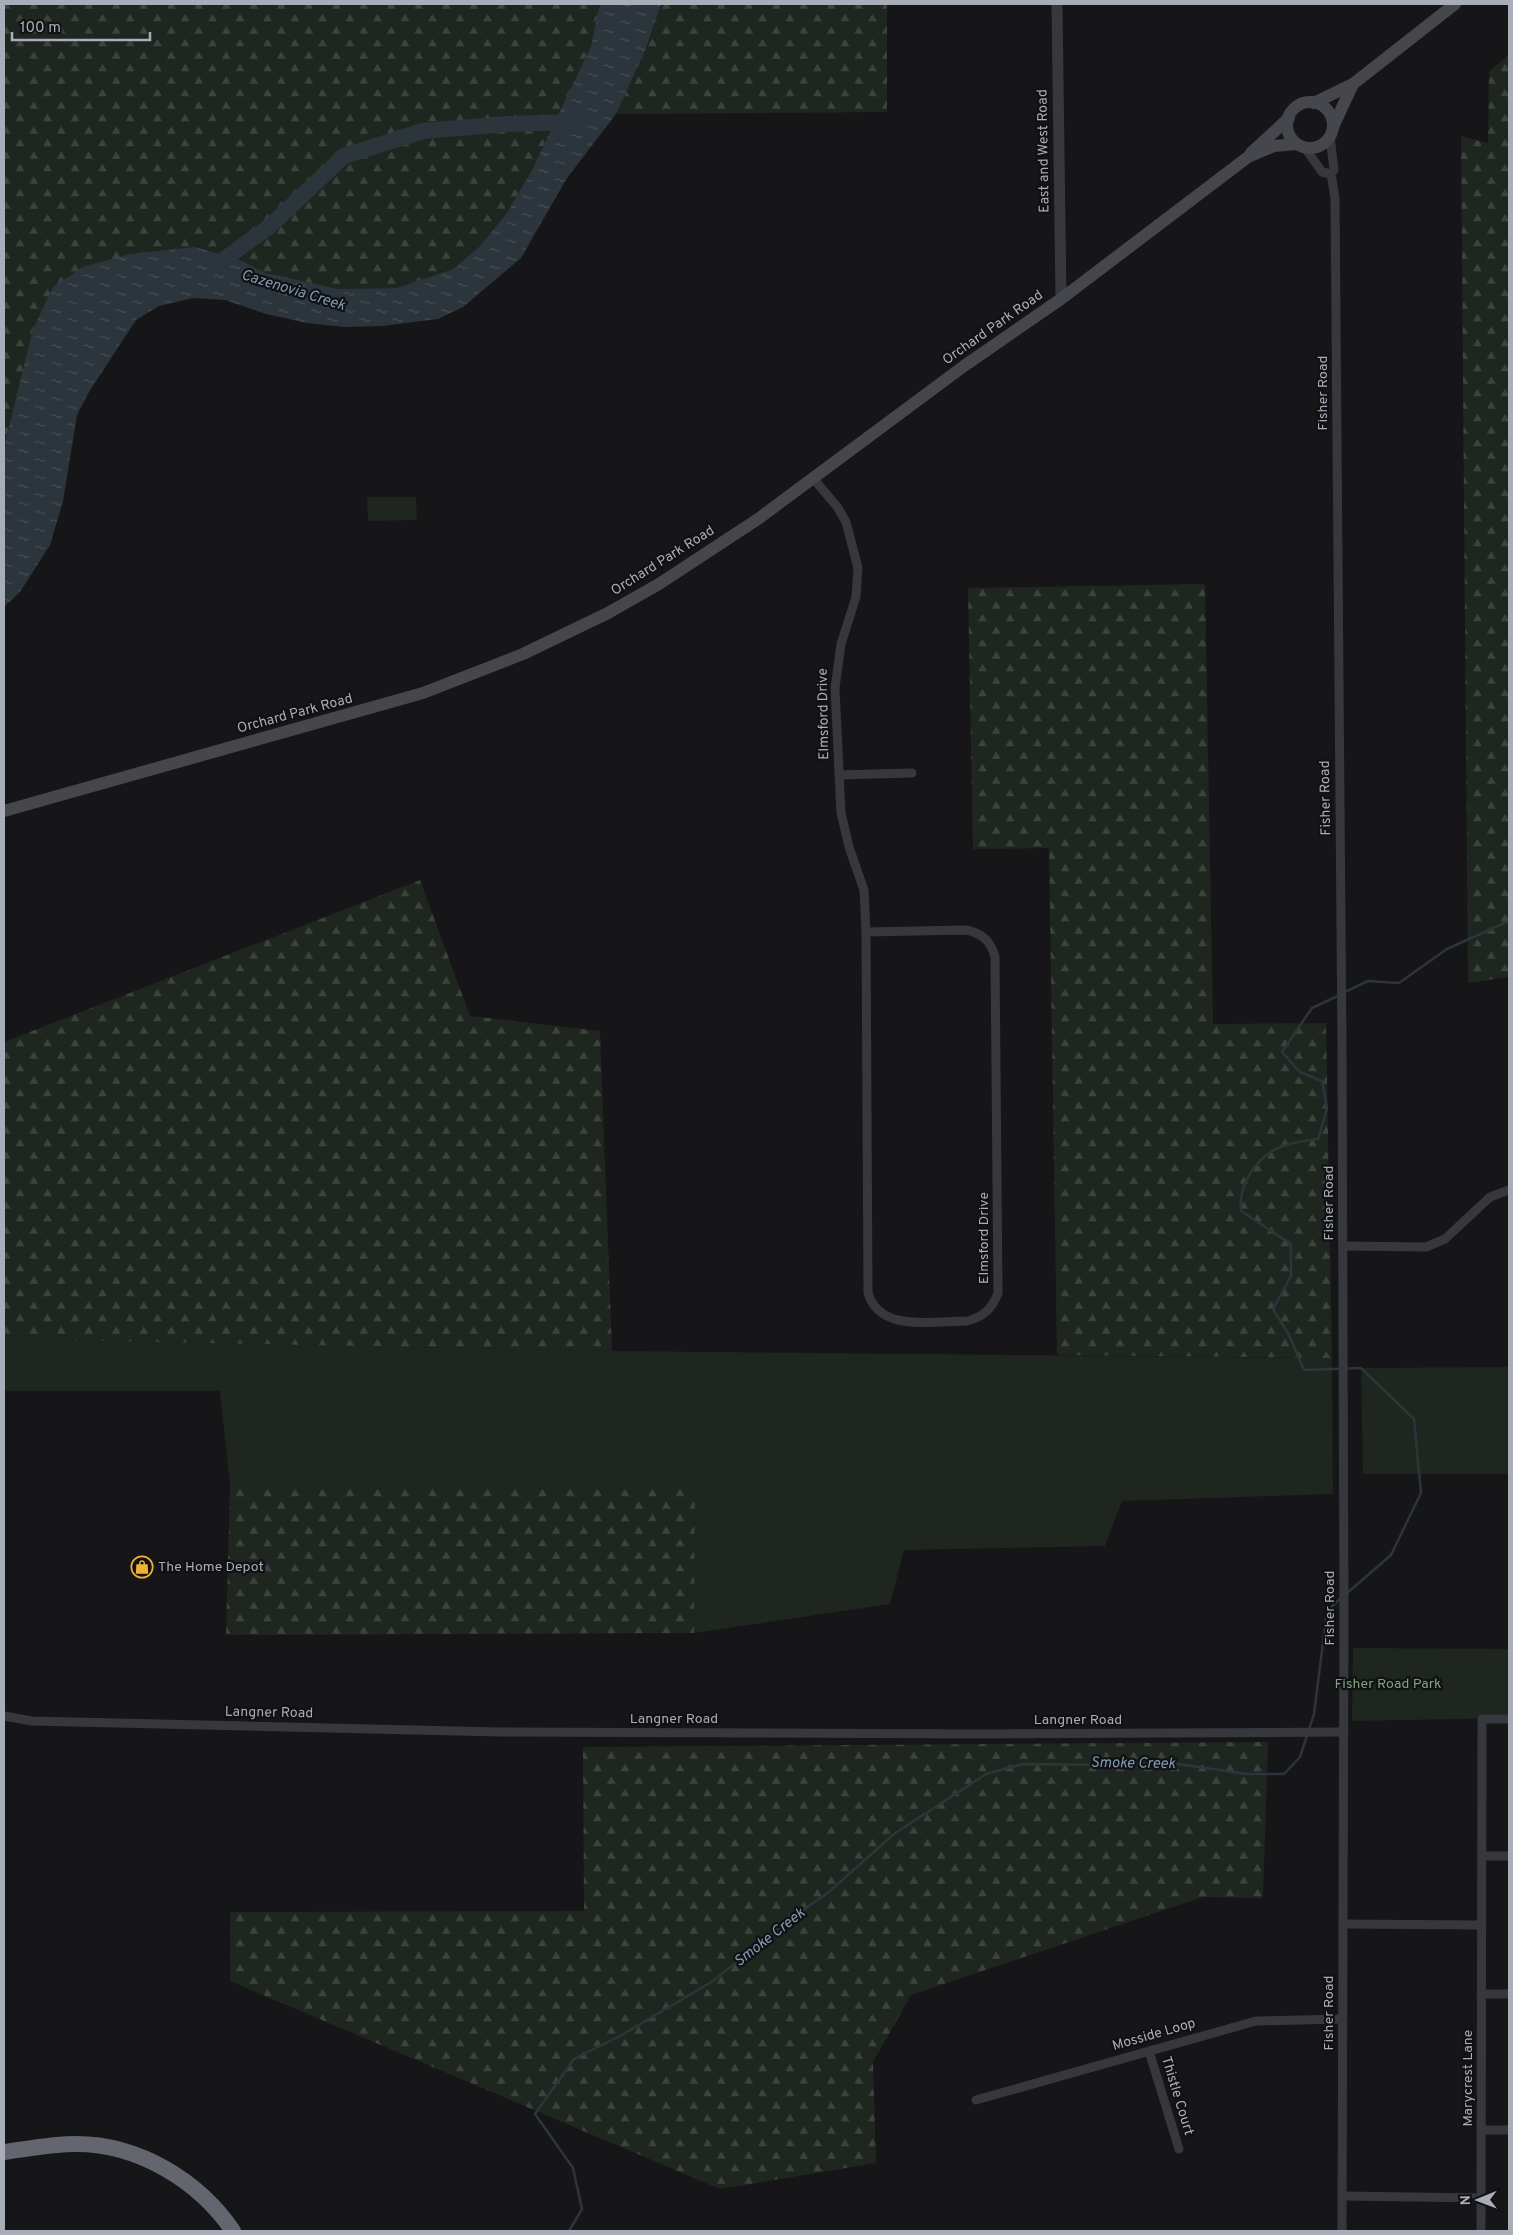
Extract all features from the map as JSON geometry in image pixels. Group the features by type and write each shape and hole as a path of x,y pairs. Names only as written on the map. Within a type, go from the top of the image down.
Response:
{"highway":[{"path":"4,2152 76,2144 133,2154 164,2168 188,2183 222,2215 233,2231"}],"main road":[{"path":"1353,84 1324,144 1317,147 1301,146 1288,131 1289,118 1299,105 1314,103 1353,84 1455,4"},
{"path":"1314,103 1327,110 1331,116 1331,132"},
{"name":"Orchard Park Road","path":"4,811 391,703 490,668 582,626 634,599 758,519 964,366 1061,299 1248,157 1289,118"},
{"name":"Orchard Park Road","path":"1248,157 1274,146 1301,146"}],"street":[{"name":"East and West Road","path":"1057,4 1061,299"},
{"name":"Fisher Road","path":"1331,132 1334,170 1330,174 1335,198 1342,989 1344,1386 1342,2231"},
{"path":"1301,146 1322,172 1330,174"},
{"name":"Elmsford Drive","path":"813,478 838,508 846,522 858,568 856,597 841,644 836,666 835,688 843,828 864,890 866,932 868,1292 870,1300 880,1314 896,1321 967,1321 975,1319 983,1315 995,1302 999,1283 995,957 993,949 984,936 966,930 866,932"},
{"path":"839,774 912,773"},
{"path":"1343,1246 1426,1247 1445,1240 1490,1197 1509,1190"},
{"name":"Langner Road","path":"4,1716 32,1721 509,1732 1344,1732"},
{"name":"Marycrest Lane","path":"1481,2231 1482,1719 1509,1719"},
{"path":"1482,1856 1509,1856"},
{"path":"1343,1924 1482,1925"},
{"path":"1481,1994 1509,1994"},
{"name":"Mosside Loop","path":"976,2100 1256,2020 1342,2019"},
{"name":"Thistle Court","path":"1148,2051 1179,2149"},
{"path":"1482,2130 1509,2130"},
{"path":"1342,2196 1482,2198"}],"green space":[{"path":"4,4 600,4 591,46 532,170 506,214 480,246 453,269 397,288 339,289 266,273 240,260 23,371 4,447"},
{"path":"661,4 887,4 887,112 616,114 645,51"},
{"path":"1509,54 1509,977 1468,983 1461,136 1488,143 1489,72"},
{"path":"367,497 416,497 417,520 368,521"},
{"path":"1205,584 1213,1024 1326,1023 1332,1358 1057,1355 1049,848 973,849 968,588"},
{"path":"420,880 470,1016 600,1031 612,1351 4,1339 4,1042"},
{"path":"4,1339 612,1351 1332,1358 1333,1494 1122,1501 1105,1546 904,1550 890,1604 694,1633 695,1488 230,1486 220,1391 4,1391"},
{"path":"1509,1367 1509,1474 1363,1474 1361,1368"},
{"path":"230,1486 695,1488 694,1633 226,1635"},
{"name":"Fisher Road Park","path":"1353,1648 1509,1649 1509,1718 1352,1721"},
{"path":"1268,1742 1263,1898 1203,1897 911,1995 873,2062 876,2163 720,2189 230,1981 230,1912 584,1911 583,1747"}],"water":[{"path":"600,4 661,4 645,51 616,114 567,178 521,258 463,307 438,319 382,326 344,327 307,323 266,314 225,300 193,298 159,306 136,320 89,392 77,415 63,501 50,545 20,592 4,607 4,447 33,329 53,287 83,267 130,254 195,247 240,260 266,273 339,289 397,288 453,269 480,246 506,214 532,170 591,46"}],"waterway":[{"name":"Cazenovia Creek","path":"215,266 270,226 344,156 423,131 508,124 577,122"},
{"path":"1345,992 1368,981 1399,983 1447,949 1509,921"},
{"name":"Smoke Creek","path":"1340,995 1312,1008 1282,1052 1300,1072 1322,1081 1327,1109 1318,1139 1287,1145 1265,1156 1257,1164 1246,1181 1241,1201 1241,1211 1291,1244 1291,1276 1273,1309 1289,1335 1304,1370 1361,1368 1414,1419 1421,1493 1391,1555 1346,1594"},
{"name":"Smoke Creek","path":"569,2231 582,2209 573,2168 535,2114 574,2059 620,2036 713,1981 788,1921 830,1891 894,1834 986,1774 1023,1764 1113,1765 1164,1762 1247,1774 1284,1774 1300,1757 1314,1714 1327,1611 1342,1597"}],"place":[{"name":"The Home Depot","path":"142,1567"}]}
